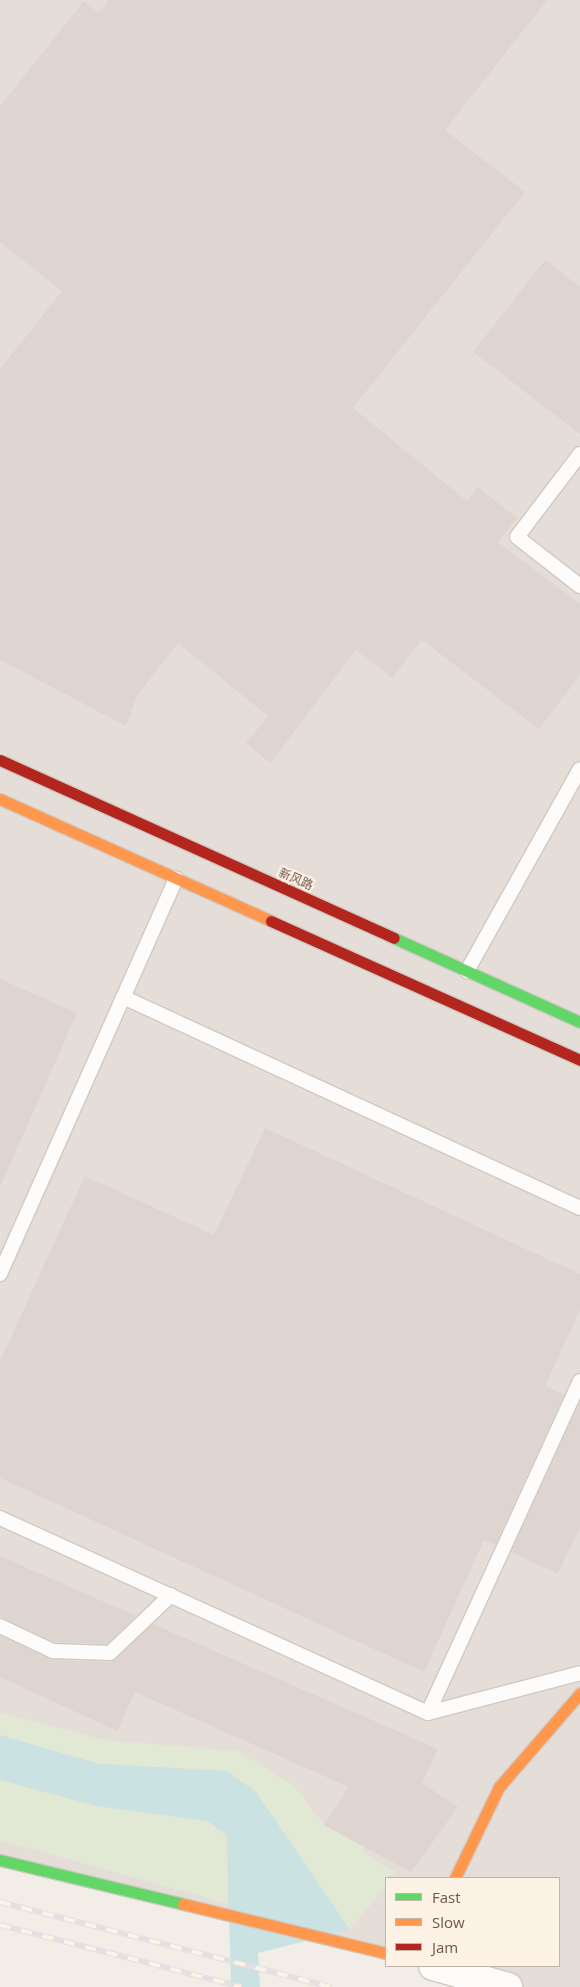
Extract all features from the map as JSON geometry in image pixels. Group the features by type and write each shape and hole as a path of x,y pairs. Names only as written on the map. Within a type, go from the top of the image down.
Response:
{"main road":[{"name":"新风路","path":"0,760 580,1022"},
{"path":"0,799 580,1060"},
{"path":"455,1877 499,1787 580,1693"},
{"path":"0,1860 385,1953"}],"street":[{"path":"436,1967 508,1987"}],"lane":[{"path":"580,454 517,537 580,586"},
{"path":"467,971 580,769"},
{"path":"0,1274 176,878"},
{"path":"124,997 580,1208"},
{"path":"428,1713 580,1381"},
{"path":"0,1518 428,1713 580,1673"},
{"path":"0,1626 53,1651 110,1653 171,1595"}],"shaded area":[{"path":"0,0 580,0 580,1987 489,1987 432,1967 560,1967 560,1877 385,1877 385,1954 0,1858"}],"green space":[{"path":"0,1713 105,1740 238,1751 294,1786 325,1826 364,1847 364,1853 397,1873 385,1877 385,1887 350,1930 256,1792 227,1771 99,1764 0,1735"},
{"path":"0,1780 97,1806 208,1821 227,1836 228,1904 0,1840"}],"water":[{"path":"0,1735 99,1764 226,1771 256,1792 350,1930 258,1953 260,1987 231,1987 227,1836 208,1821 97,1806 0,1780"}],"building":[{"path":"109,0 547,0 445,130 525,192 353,408 467,501 478,487 517,518 498,542 580,604 580,675 539,729 422,640 392,678 356,650 270,763 246,743 268,716 178,643 137,696 126,726 0,660 0,369 62,291 0,242 0,106 84,1 98,13"},
{"path":"545,260 580,287 580,434 473,352"},
{"path":"0,979 77,1013 0,1187"},
{"path":"265,1128 580,1274 580,1310 545,1386 564,1395 495,1545 484,1540 424,1672 0,1478 0,1361 85,1176 214,1235"},
{"path":"580,1402 580,1527 558,1574 511,1552"},
{"path":"0,1556 136,1616 107,1644 55,1642 0,1617"},
{"path":"153,1624 438,1749 422,1783 458,1807 411,1872 324,1825 349,1787 135,1692 117,1731 0,1677 0,1636 52,1660 110,1662"}],"railway":[{"path":"0,1902 331,1987"},
{"path":"0,1925 241,1987"}],"traffic: fast":[{"path":"394,938 580,1022"},
{"path":"0,1860 183,1904"}],"traffic: slow":[{"path":"0,799 271,921"},
{"path":"455,1877 499,1787 580,1693"},
{"path":"183,1904 385,1953"}],"traffic: jam":[{"path":"0,760 394,938"},
{"path":"271,921 580,1060"}]}
